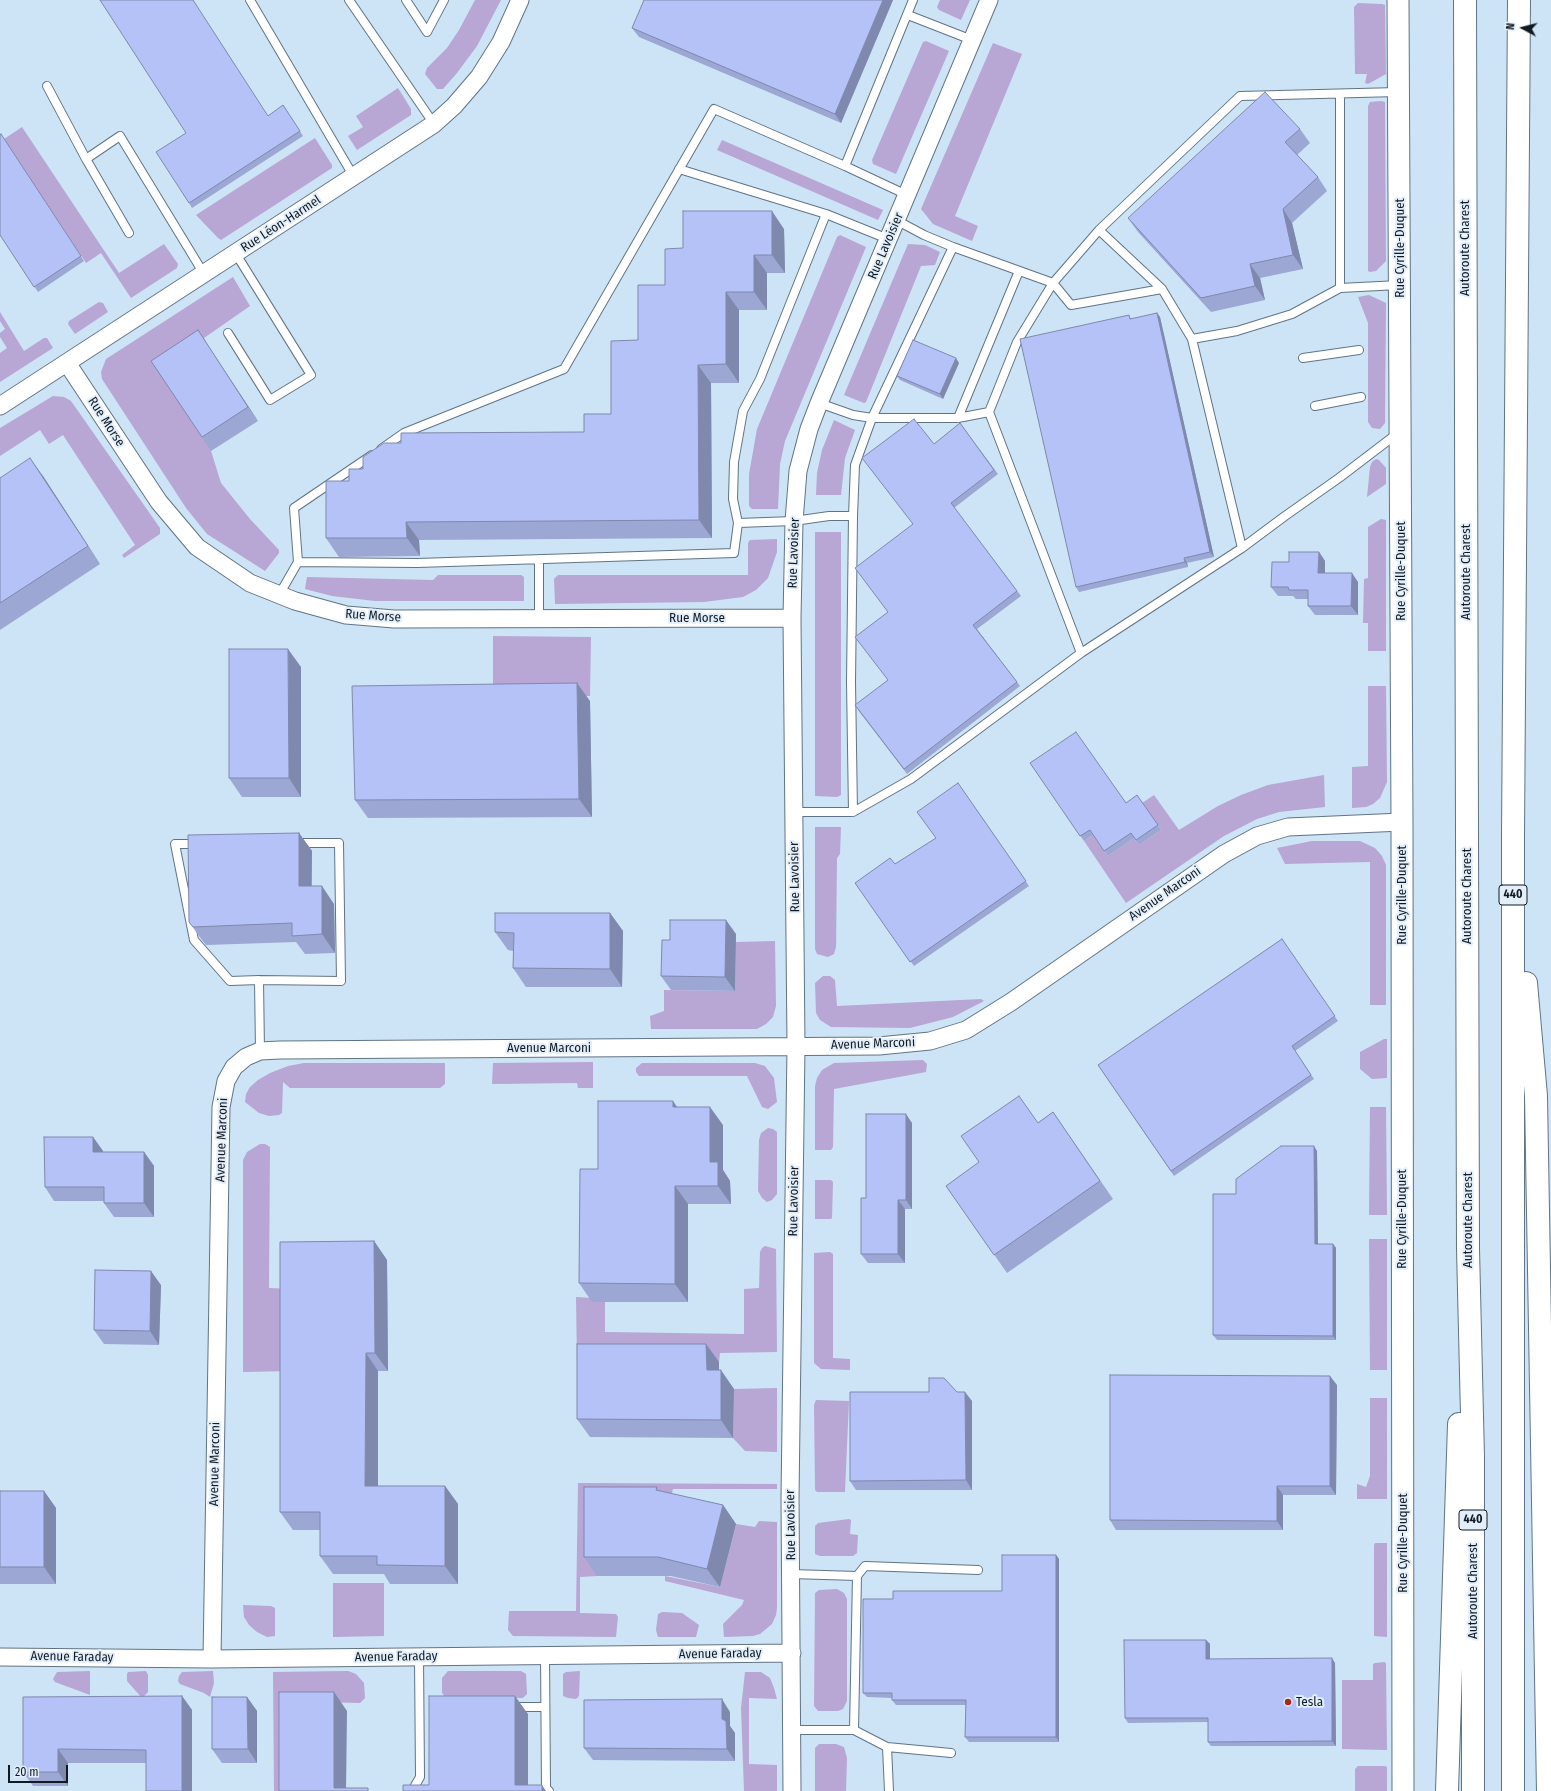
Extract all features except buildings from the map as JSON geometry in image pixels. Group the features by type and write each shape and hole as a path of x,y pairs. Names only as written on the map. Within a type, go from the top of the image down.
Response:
{"highway":[{"name":"Autoroute Charest","path":"1465,0 1468,1249 1472,1457 1473,1791"},
{"name":"440","path":"1514,1791 1513,834 1519,0"},
{"path":"1513,834 1536,1096 1548,1791"},
{"path":"1447,1791 1457,1459 1468,1249"}],"street":[{"name":"Rue Léon-Harmel","path":"0,406 434,124 454,106 479,77 502,42 520,0"},
{"name":"Rue Lavoisier","path":"792,1791 790,1498 796,1046 792,618 794,521 798,471 809,429 989,0"},
{"name":"Rue Cyrille-Duquet","path":"1398,0 1402,822 1403,1791"},
{"name":"Rue Morse","path":"67,363 159,502 197,548 250,583 295,601 346,615 394,619 792,618"},
{"name":"Avenue Marconi","path":"212,1659 221,1107 226,1081 234,1067 246,1057 260,1051 879,1046 930,1041 966,1030 1011,1002 1224,854 1257,836 1288,827 1402,822"},
{"name":"Avenue Faraday","path":"0,1657 212,1659 792,1653"}],"lane":[{"path":"250,0 354,176"},
{"path":"349,0 434,124"},
{"path":"406,0 427,32 444,0"},
{"path":"845,166 913,0"},
{"path":"908,14 972,40"},
{"path":"48,86 86,159 129,233"},
{"path":"1081,652 989,412 1017,342 1053,283 1099,230 1240,96 1399,92"},
{"path":"1340,94 1340,288"},
{"path":"279,595 298,562 294,508 404,433 564,369 714,109 845,166 907,195"},
{"path":"86,159 120,136 204,274"},
{"path":"680,169 826,214 888,239"},
{"path":"298,562 417,563 734,553 738,523 733,499 734,462 743,411 760,379 826,214"},
{"path":"896,220 924,235 953,247 1053,283 1071,305 1162,289"},
{"path":"1099,230 1162,289 1192,338 1242,548"},
{"path":"853,812 852,682 853,516 855,465 872,418 953,247"},
{"path":"228,333 270,400 311,375 236,254"},
{"path":"958,418 1019,271"},
{"path":"1192,338 1237,331 1292,314 1340,288 1400,285"},
{"path":"1303,358 1360,350"},
{"path":"1314,406 1361,397"},
{"path":"820,403 853,414 872,418 958,418 989,412"},
{"path":"794,812 853,812 911,779 1081,652 1242,548 1339,478 1400,431"},
{"path":"738,523 794,521 828,516 853,516"},
{"path":"538,559 539,618"},
{"path":"206,844 174,844 194,940 230,981 341,981 339,843 284,843"},
{"path":"259,980 260,1051"},
{"path":"854,1730 857,1576 865,1566 978,1570"},
{"path":"791,1574 857,1576"},
{"path":"545,1656 546,1788 549,1791"},
{"path":"412,1791 420,1777 423,1708 419,1657"},
{"path":"506,1708 545,1707"},
{"path":"792,1730 854,1730 887,1748 951,1753"},
{"path":"887,1748 889,1791"}],"shaded area":[{"path":"475,0 501,0 477,46 443,89 437,89 425,74 427,68 447,48 459,30"},
{"path":"940,0 970,0 961,20 939,10 937,7"},
{"path":"1358,3 1385,5 1386,74 1368,84 1365,83 1367,74 1355,74 1354,7"},
{"path":"926,41 949,51 896,174 873,164 872,160 923,42"},
{"path":"993,43 1022,54 955,216 978,226 972,241 933,224 921,209"},
{"path":"398,88 411,109 411,115 357,150 348,136 363,127 356,116"},
{"path":"1370,102 1385,102 1386,261 1376,271 1370,272 1368,271 1368,106"},
{"path":"22,127 119,273 164,244 178,264 177,268 131,298 101,253 86,263 4,139"},
{"path":"315,138 332,165 332,168 221,240 196,215"},
{"path":"722,140 883,210 878,220 717,150"},
{"path":"840,235 866,247 785,441 780,464 778,509 752,509 749,506 749,474 757,429 837,237"},
{"path":"908,244 925,245 940,252 935,265 921,266 866,402 864,403 844,395"},
{"path":"233,277 250,306 204,338 207,344 211,451 221,483 250,519 279,550 279,553 265,571 207,534 186,508 102,379 101,372 106,359"},
{"path":"1369,295 1386,303 1385,423 1380,429 1372,428 1368,422 1368,323 1358,297"},
{"path":"99,302 103,303 108,312 75,334 68,324 69,321"},
{"path":"0,312 24,351 44,338 47,338 53,348 0,382 0,353 7,348 0,337 0,333 5,329 0,321"},
{"path":"53,396 64,397 71,401 160,528 160,534 124,558 122,555 135,545 63,435 49,444 40,430 0,456 0,428"},
{"path":"834,420 855,430 845,458 841,495 816,495 817,473 822,450"},
{"path":"1376,459 1379,460 1386,468 1386,484 1367,497 1370,467 1372,462"},
{"path":"1381,519 1386,520 1386,651 1368,651 1368,623 1363,623 1364,579 1368,578 1368,527"},
{"path":"815,532 841,532 841,795 837,797 815,796"},
{"path":"777,539 777,552 768,578 756,590 743,597 704,602 555,604 554,579 558,575 748,575 748,543 750,540"},
{"path":"438,575 521,575 524,577 524,601 375,601 332,596 305,589 307,577 433,580"},
{"path":"493,636 591,637 590,696 493,696"},
{"path":"1368,686 1386,686 1387,782 1380,798 1373,804 1366,807 1352,808 1352,767 1368,766"},
{"path":"1324,775 1325,807 1279,812 1257,819 1224,836 1126,903 1084,841 1093,835 1108,856 1134,838 1139,845 1161,830 1142,803 1154,795 1179,830 1218,806 1241,795 1268,785"},
{"path":"815,827 841,827 840,854 837,858 836,947 834,954 828,957 817,954 815,949"},
{"path":"1312,841 1360,841 1375,848 1382,856 1386,865 1386,1005 1370,1005 1370,862 1285,864 1277,848"},
{"path":"775,941 776,1006 773,1017 766,1024 757,1029 651,1029 650,1016 664,1011 664,990 735,991 736,942"},
{"path":"823,976 830,976 835,980 837,1006 981,999 984,1001 953,1017 910,1028 831,1027 820,1020 816,1013 815,983"},
{"path":"1384,1039 1387,1039 1387,1078 1372,1079 1360,1069 1360,1052"},
{"path":"923,1060 927,1064 926,1072 834,1089 833,1147 831,1150 815,1150 815,1086 817,1078 822,1070 834,1063"},
{"path":"593,1062 593,1088 578,1088 577,1083 492,1084 493,1063"},
{"path":"304,1063 445,1063 445,1084 440,1088 290,1088 283,1082 282,1113 279,1115 269,1116 259,1113 245,1102 246,1094 250,1087 258,1080 270,1073 288,1066"},
{"path":"642,1063 755,1063 765,1066 774,1078 777,1102 768,1109 762,1107 747,1076 639,1076 636,1072 636,1068"},
{"path":"1370,1107 1386,1107 1387,1215 1369,1215"},
{"path":"768,1128 777,1132 777,1194 772,1200 767,1202 762,1198 758,1191 759,1140 761,1133"},
{"path":"260,1144 265,1144 270,1147 269,1288 293,1289 293,1371 243,1372 243,1160 247,1152"},
{"path":"815,1180 831,1180 833,1182 831,1219 815,1219"},
{"path":"1369,1239 1387,1239 1387,1370 1370,1370"},
{"path":"765,1246 776,1249 777,1352 720,1353 719,1362 577,1363 576,1297 592,1298 592,1302 605,1302 605,1332 744,1334 744,1289 759,1288 760,1252"},
{"path":"830,1252 833,1254 833,1358 850,1359 850,1370 821,1369 814,1363 814,1253"},
{"path":"777,1388 777,1452 745,1451 733,1438 734,1389"},
{"path":"1370,1398 1387,1398 1387,1499 1357,1499 1357,1484 1366,1487 1370,1476"},
{"path":"816,1400 849,1401 845,1492 817,1492 815,1490 814,1405"},
{"path":"578,1483 777,1484 777,1489 673,1489 669,1505 597,1505 597,1576 580,1577 580,1613 616,1614 618,1617 616,1637 513,1636 508,1630 509,1611 576,1611"},
{"path":"851,1520 850,1534 858,1535 857,1553 853,1556 820,1556 815,1554 815,1526 818,1523"},
{"path":"759,1521 777,1522 776,1615 772,1624 760,1634 753,1636 724,1637 723,1624 742,1605 744,1600 665,1581 665,1576 720,1587 736,1524 755,1527"},
{"path":"1375,1543 1387,1543 1387,1637 1374,1636"},
{"path":"333,1583 384,1583 384,1636 333,1637"},
{"path":"837,1589 844,1593 847,1599 847,1701 843,1709 838,1711 818,1711 814,1706 815,1593 819,1590"},
{"path":"243,1605 271,1606 275,1608 275,1636 267,1637 257,1632 249,1625 244,1617"},
{"path":"662,1612 682,1613 699,1625 696,1637 658,1637 656,1630 658,1614"},
{"path":"1385,1662 1387,1750 1342,1749 1342,1680 1373,1680 1373,1664"},
{"path":"90,1671 90,1695 55,1682 53,1679 57,1672"},
{"path":"146,1671 148,1675 148,1692 142,1698 127,1681 127,1674 128,1672"},
{"path":"213,1671 214,1683 210,1697 204,1693 180,1684 178,1681 182,1672"},
{"path":"348,1671 356,1674 364,1683 365,1698 360,1703 321,1702 292,1791 274,1791 273,1672"},
{"path":"448,1671 521,1671 526,1674 527,1694 523,1698 446,1698 442,1693 442,1678"},
{"path":"580,1671 579,1696 576,1699 563,1696 563,1674 566,1672"},
{"path":"745,1672 761,1672 770,1678 777,1699 749,1698 749,1764 777,1765 777,1791 744,1791 741,1708"},
{"path":"819,1744 836,1744 844,1747 847,1758 846,1791 815,1791 815,1748"},
{"path":"1358,1766 1387,1767 1387,1791 1355,1791 1355,1769"}],"place":[{"name":"Tesla","path":"1288,1702"}]}
